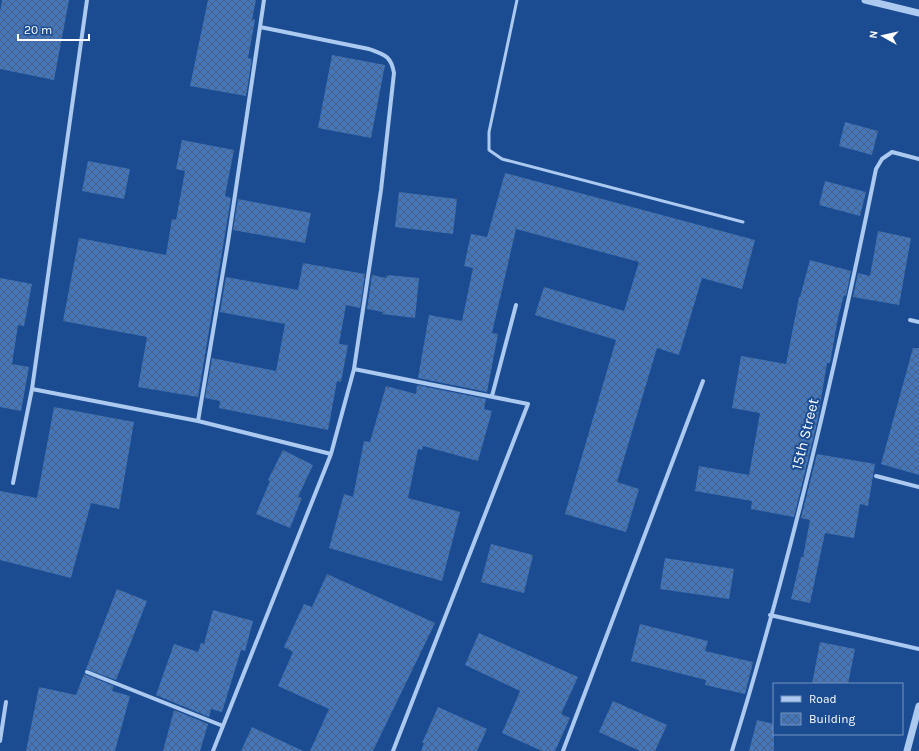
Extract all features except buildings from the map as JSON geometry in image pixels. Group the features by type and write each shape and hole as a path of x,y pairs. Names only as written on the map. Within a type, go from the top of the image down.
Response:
{"street":[{"path":"13,483 32,389 87,0"},
{"path":"198,422 228,242 264,0"},
{"path":"866,0 919,12"},
{"path":"213,751 330,454 354,369 382,190 394,73 392,62 384,54 370,49 260,26"},
{"name":"15th Street","path":"732,751 799,508 847,311 876,169 882,159 892,152 919,158"},
{"path":"492,396 516,305"},
{"path":"910,320 919,322"},
{"path":"354,369 528,404 393,751"},
{"path":"563,751 703,381"},
{"path":"32,389 198,422 330,454"},
{"path":"876,476 919,487"},
{"path":"770,615 919,649"},
{"path":"87,672 223,726"},
{"path":"0,741 6,702"},
{"path":"907,751 919,706"}],"lane":[{"path":"517,0 489,132 489,150 502,159 743,222"}]}
